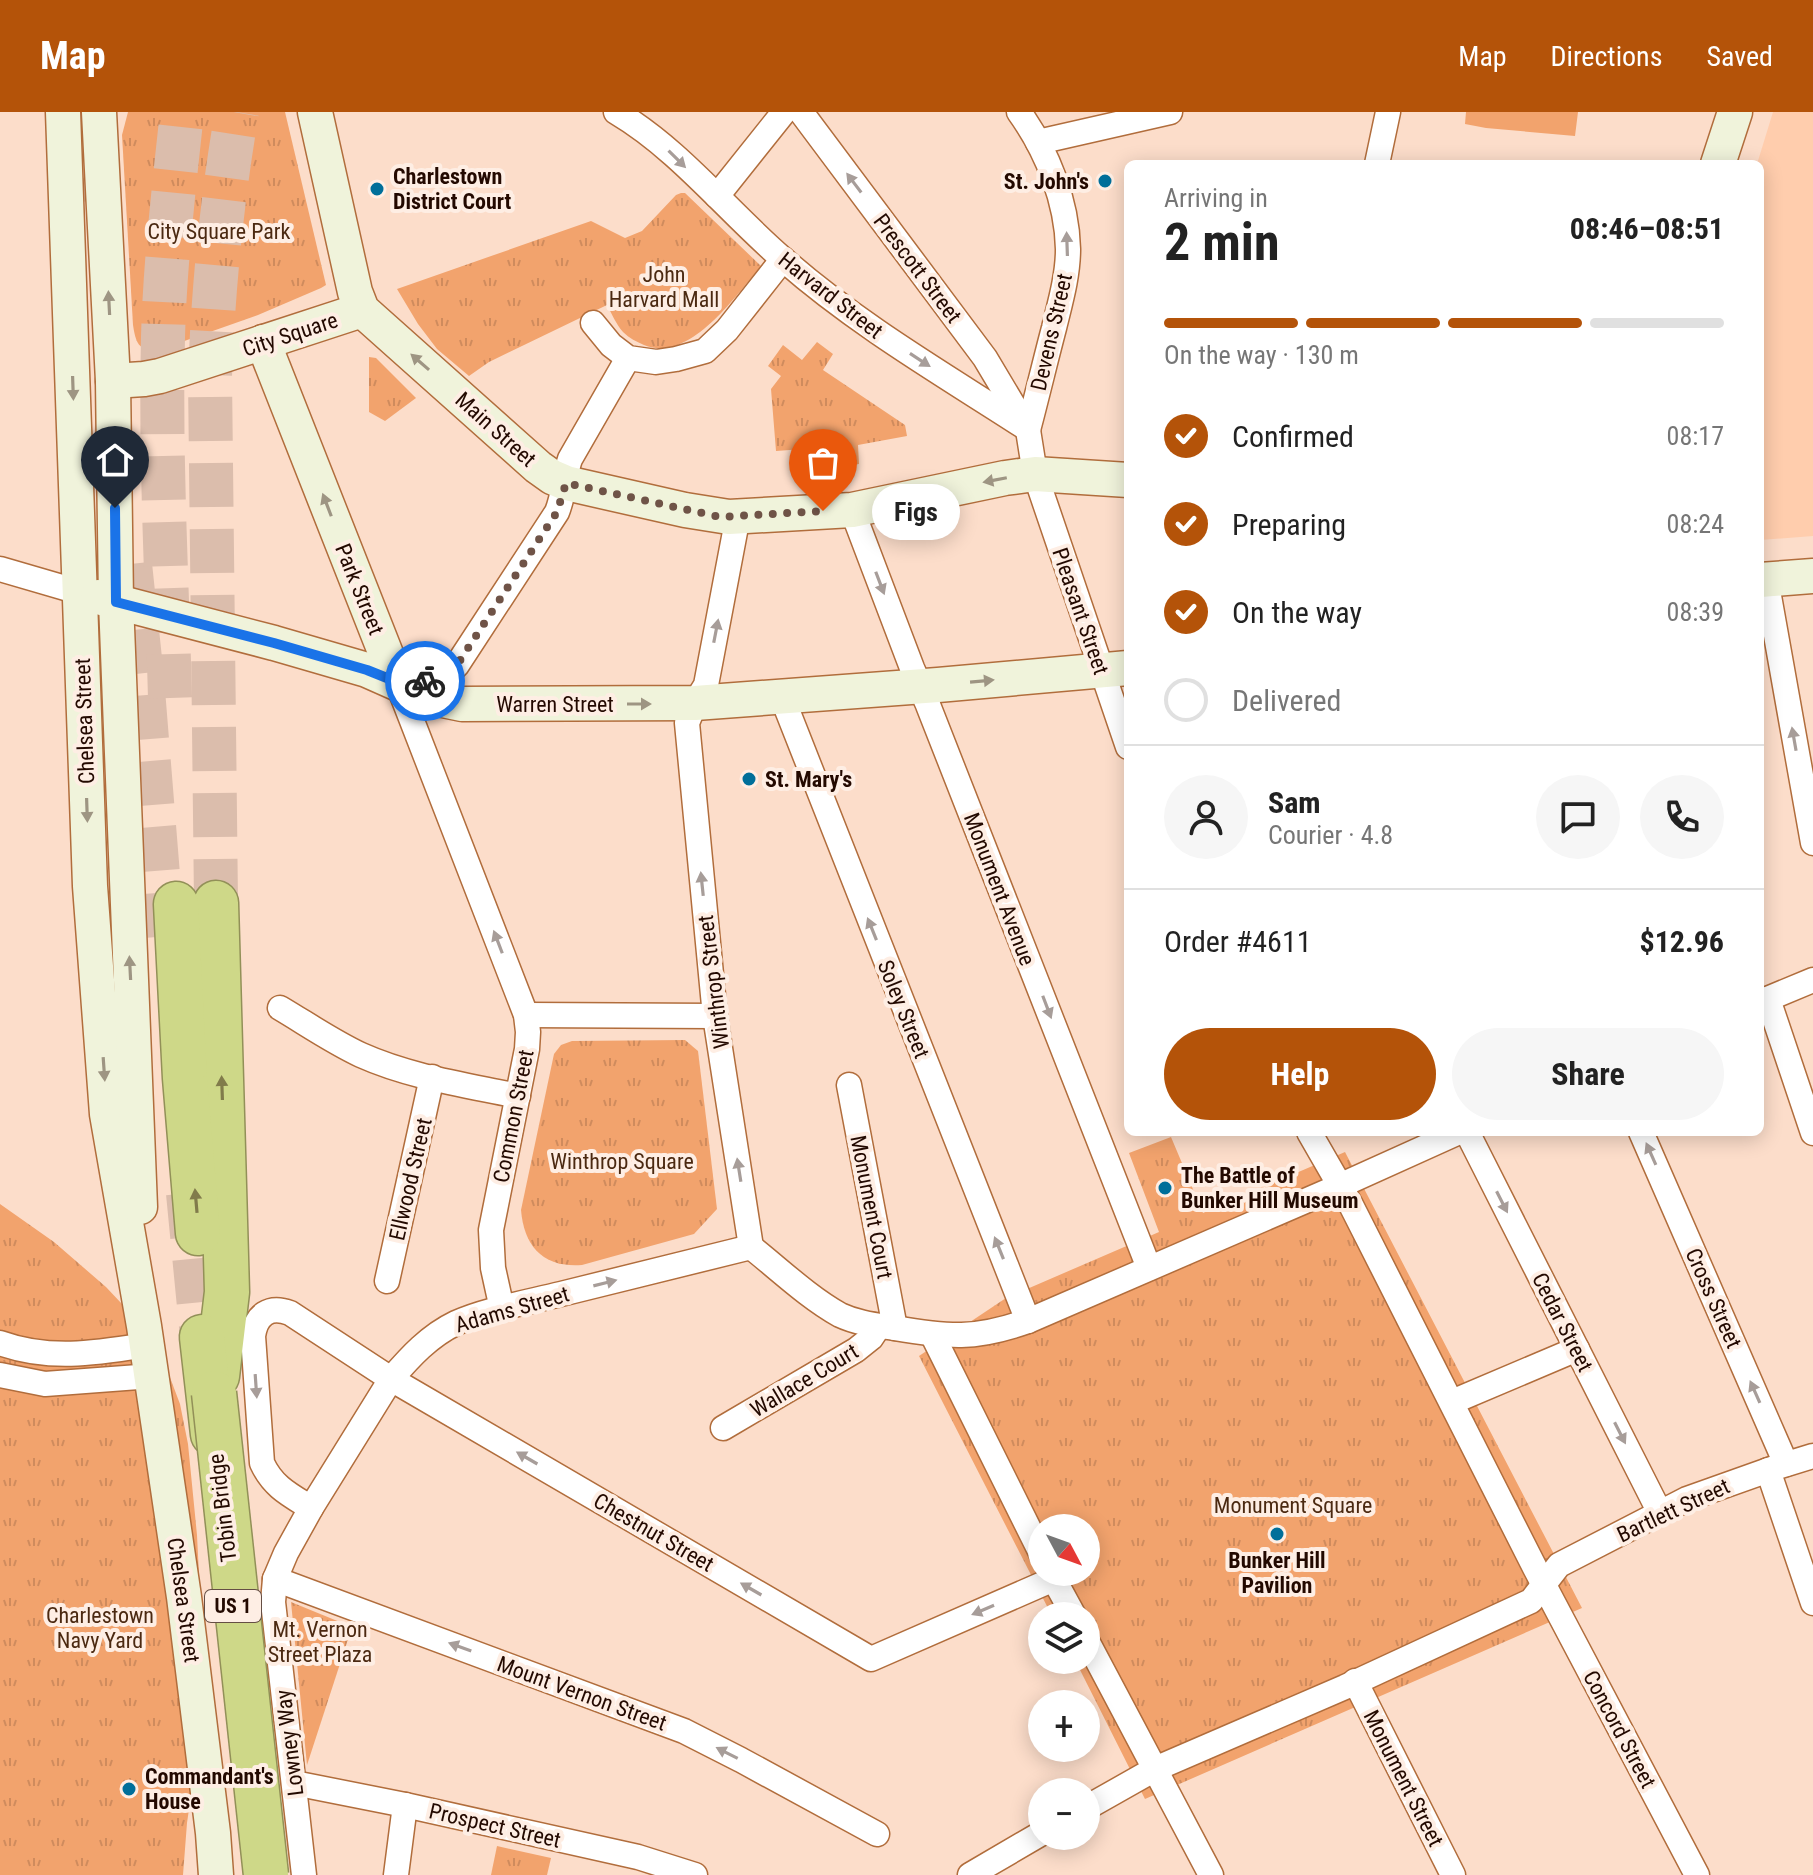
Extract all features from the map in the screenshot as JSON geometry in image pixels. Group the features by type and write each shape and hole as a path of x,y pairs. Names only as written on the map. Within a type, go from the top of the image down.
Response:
{"highway":[{"name":"US 1","path":"196,904 188,1117 224,1315"},
{"name":"Tobin Bridge","path":"224,1315 214,1393 266,1875"},
{"name":"Tobin Bridge","path":"224,1315 266,1875"}],"main road":[{"name":"Chelsea Street","path":"63,112 90,886 108,1124 148,1349 184,1597 216,1875"},
{"name":"Chelsea Street","path":"99,112 113,381 116,602 148,1349"},
{"name":"City Square","path":"113,381 160,376 362,310 355,292 315,112"},
{"path":"1719,160 1735,112"},
{"name":"Main Street","path":"362,310 538,467 566,483 720,517 852,510 1035,474 1124,480"},
{"name":"Park Street","path":"263,342 397,682"},
{"path":"1764,580 1813,576"},
{"name":"Warren Street","path":"79,592 367,670 428,697 462,704 695,703 1115,669"}],"street":[{"name":"Harvard Street","path":"616,112 662,143 783,259 850,314 1028,430"},
{"path":"717,196 784,112"},
{"name":"Prescott Street","path":"801,112 985,358 1028,430"},
{"name":"Devens Street","path":"1019,112 1050,169 1060,199 1068,249 1061,299 1028,430"},
{"path":"1038,142 1170,112"},
{"path":"1378,160 1388,112"},
{"path":"593,323 611,345 628,358 656,362 705,351 727,330 783,259"},
{"path":"397,682 432,681 453,670 557,512 570,459 628,358"},
{"path":"1028,430 1035,474"},
{"name":"Pleasant Street","path":"1035,474 1115,669 1124,723"},
{"name":"Monument Avenue","path":"852,510 1149,1268"},
{"name":"Winthrop Street","path":"738,516 706,685 687,723 687,735 715,1016 751,1247"},
{"name":"Warren Street","path":"0,569 79,592"},
{"path":"1764,585 1813,843"},
{"name":"Park Street","path":"397,682 526,1015"},
{"name":"Soley Street","path":"782,697 1028,1321"},
{"path":"1813,980 1764,1000 1813,1133"},
{"path":"280,1008 333,1040 394,1067 518,1096"},
{"path":"526,1015 715,1016"},
{"name":"Common Street","path":"502,1309 493,1268 491,1230 527,1049 526,1015"},
{"name":"Ellwood Street","path":"387,1281 432,1077"},
{"name":"Monument Court","path":"849,1085 887,1327"},
{"path":"1100,1800 1155,1769 1531,1601 1544,1584 1311,1136"},
{"path":"751,1247 833,1311 854,1321 942,1336 995,1332 1028,1321 1450,1136"},
{"name":"Cedar Street","path":"1469,1136 1660,1513"},
{"name":"Cross Street","path":"1643,1136 1777,1467 1813,1603"},
{"name":"Adams Street","path":"311,1508 391,1379 409,1357 441,1331 458,1322 502,1309 751,1247"},
{"name":"Chestnut Street","path":"224,1315 278,1309 290,1313 391,1379 871,1659 1030,1586"},
{"path":"224,1315 256,1322 253,1336 262,1463 269,1477 283,1490 311,1508"},
{"name":"Wallace Court","path":"723,1428 856,1350 887,1327"},
{"path":"932,1334 1028,1527"},
{"path":"0,1343 47,1355 148,1349"},
{"path":"0,1375 45,1384 148,1349"},
{"path":"1452,1402 1577,1349"},
{"name":"Bartlett Street","path":"1544,1584 1559,1565 1660,1513 1711,1489 1813,1456"},
{"name":"Lowney Way","path":"304,1875 273,1602 275,1579 311,1508"},
{"name":"Mount Vernon Street","path":"275,1579 684,1731 877,1834"},
{"name":"Concord Street","path":"1544,1584 1697,1875"},
{"path":"1100,1665 1211,1875"},
{"name":"Monument Street","path":"1355,1681 1453,1875"},
{"name":"Prospect Street","path":"294,1783 638,1857 695,1875"},
{"path":"396,1875 405,1805"},
{"path":"970,1875 1028,1841"}],"shaded area":[{"path":"1773,112 1813,112 1813,536 1764,540 1764,160 1758,160"}],"green space":[{"name":"City Square Park","path":"128,112 285,112 326,285 258,315 156,351 142,347 133,325 122,135"},
{"path":"1466,112 1578,112 1575,136 1465,124"},
{"name":"John Harvard Mall","path":"681,193 685,193 761,266 710,324 678,345 661,348 633,340 621,329 607,305 489,362 469,376 437,349 397,289 591,221 625,238 642,231"},
{"path":"817,342 833,354 823,370 905,425 907,436 858,445 859,464 820,471 817,448 776,451 771,389 781,376 768,366 783,345 802,360"},
{"path":"369,357 376,358 416,398 385,421 369,412"},
{"name":"Winthrop Square","path":"685,1040 698,1051 717,1209 694,1234 582,1265 547,1259 526,1235 521,1210 554,1054 561,1045 572,1041"},
{"name":"Monument Square","path":"1171,1137 1203,1213 1345,1152 1582,1608 1145,1799 1100,1710 1100,1690 1090,1690 1082,1674 1100,1674 1100,1602 1045,1602 1037,1586 1100,1586 1100,1514 1028,1514 1028,1569 919,1356 1006,1298 1159,1232 1129,1153"},
{"name":"Charlestown Navy Yard","path":"0,1204 54,1242 122,1304 166,1367 180,1404 188,1444 197,1535 203,1655 203,1713 187,1823 183,1875 0,1875"},
{"name":"Mt. Vernon Street Plaza","path":"291,1602 352,1627 307,1765"},
{"path":"497,1846 551,1858 547,1875 491,1875"}],"tunnel":[{"path":"80,112 90,201"},
{"path":"170,698 162,382 168,253 182,112"},
{"path":"216,903 210,377 219,244 237,112"},
{"path":"130,564 164,949"},
{"path":"188,1193 202,1337"}],"way so far":[{"path":"425,681 446,675 457,665 557,512 566,483 720,517 823,511"}],"place":[{"name":"St. John's","path":"1105,181"},
{"name":"Charlestown District Court","path":"377,189"},
{"name":"Figs","path":"823,511"},
{"name":"St. Mary's","path":"749,779"},
{"name":"The Battle of Bunker Hill Museum","path":"1165,1188"},
{"name":"Bunker Hill Pavilion","path":"1277,1534"},
{"name":"Commandant's House","path":"129,1789"}],"route":[{"path":"115,508 116,602 274,643 397,682 425,681"}]}
